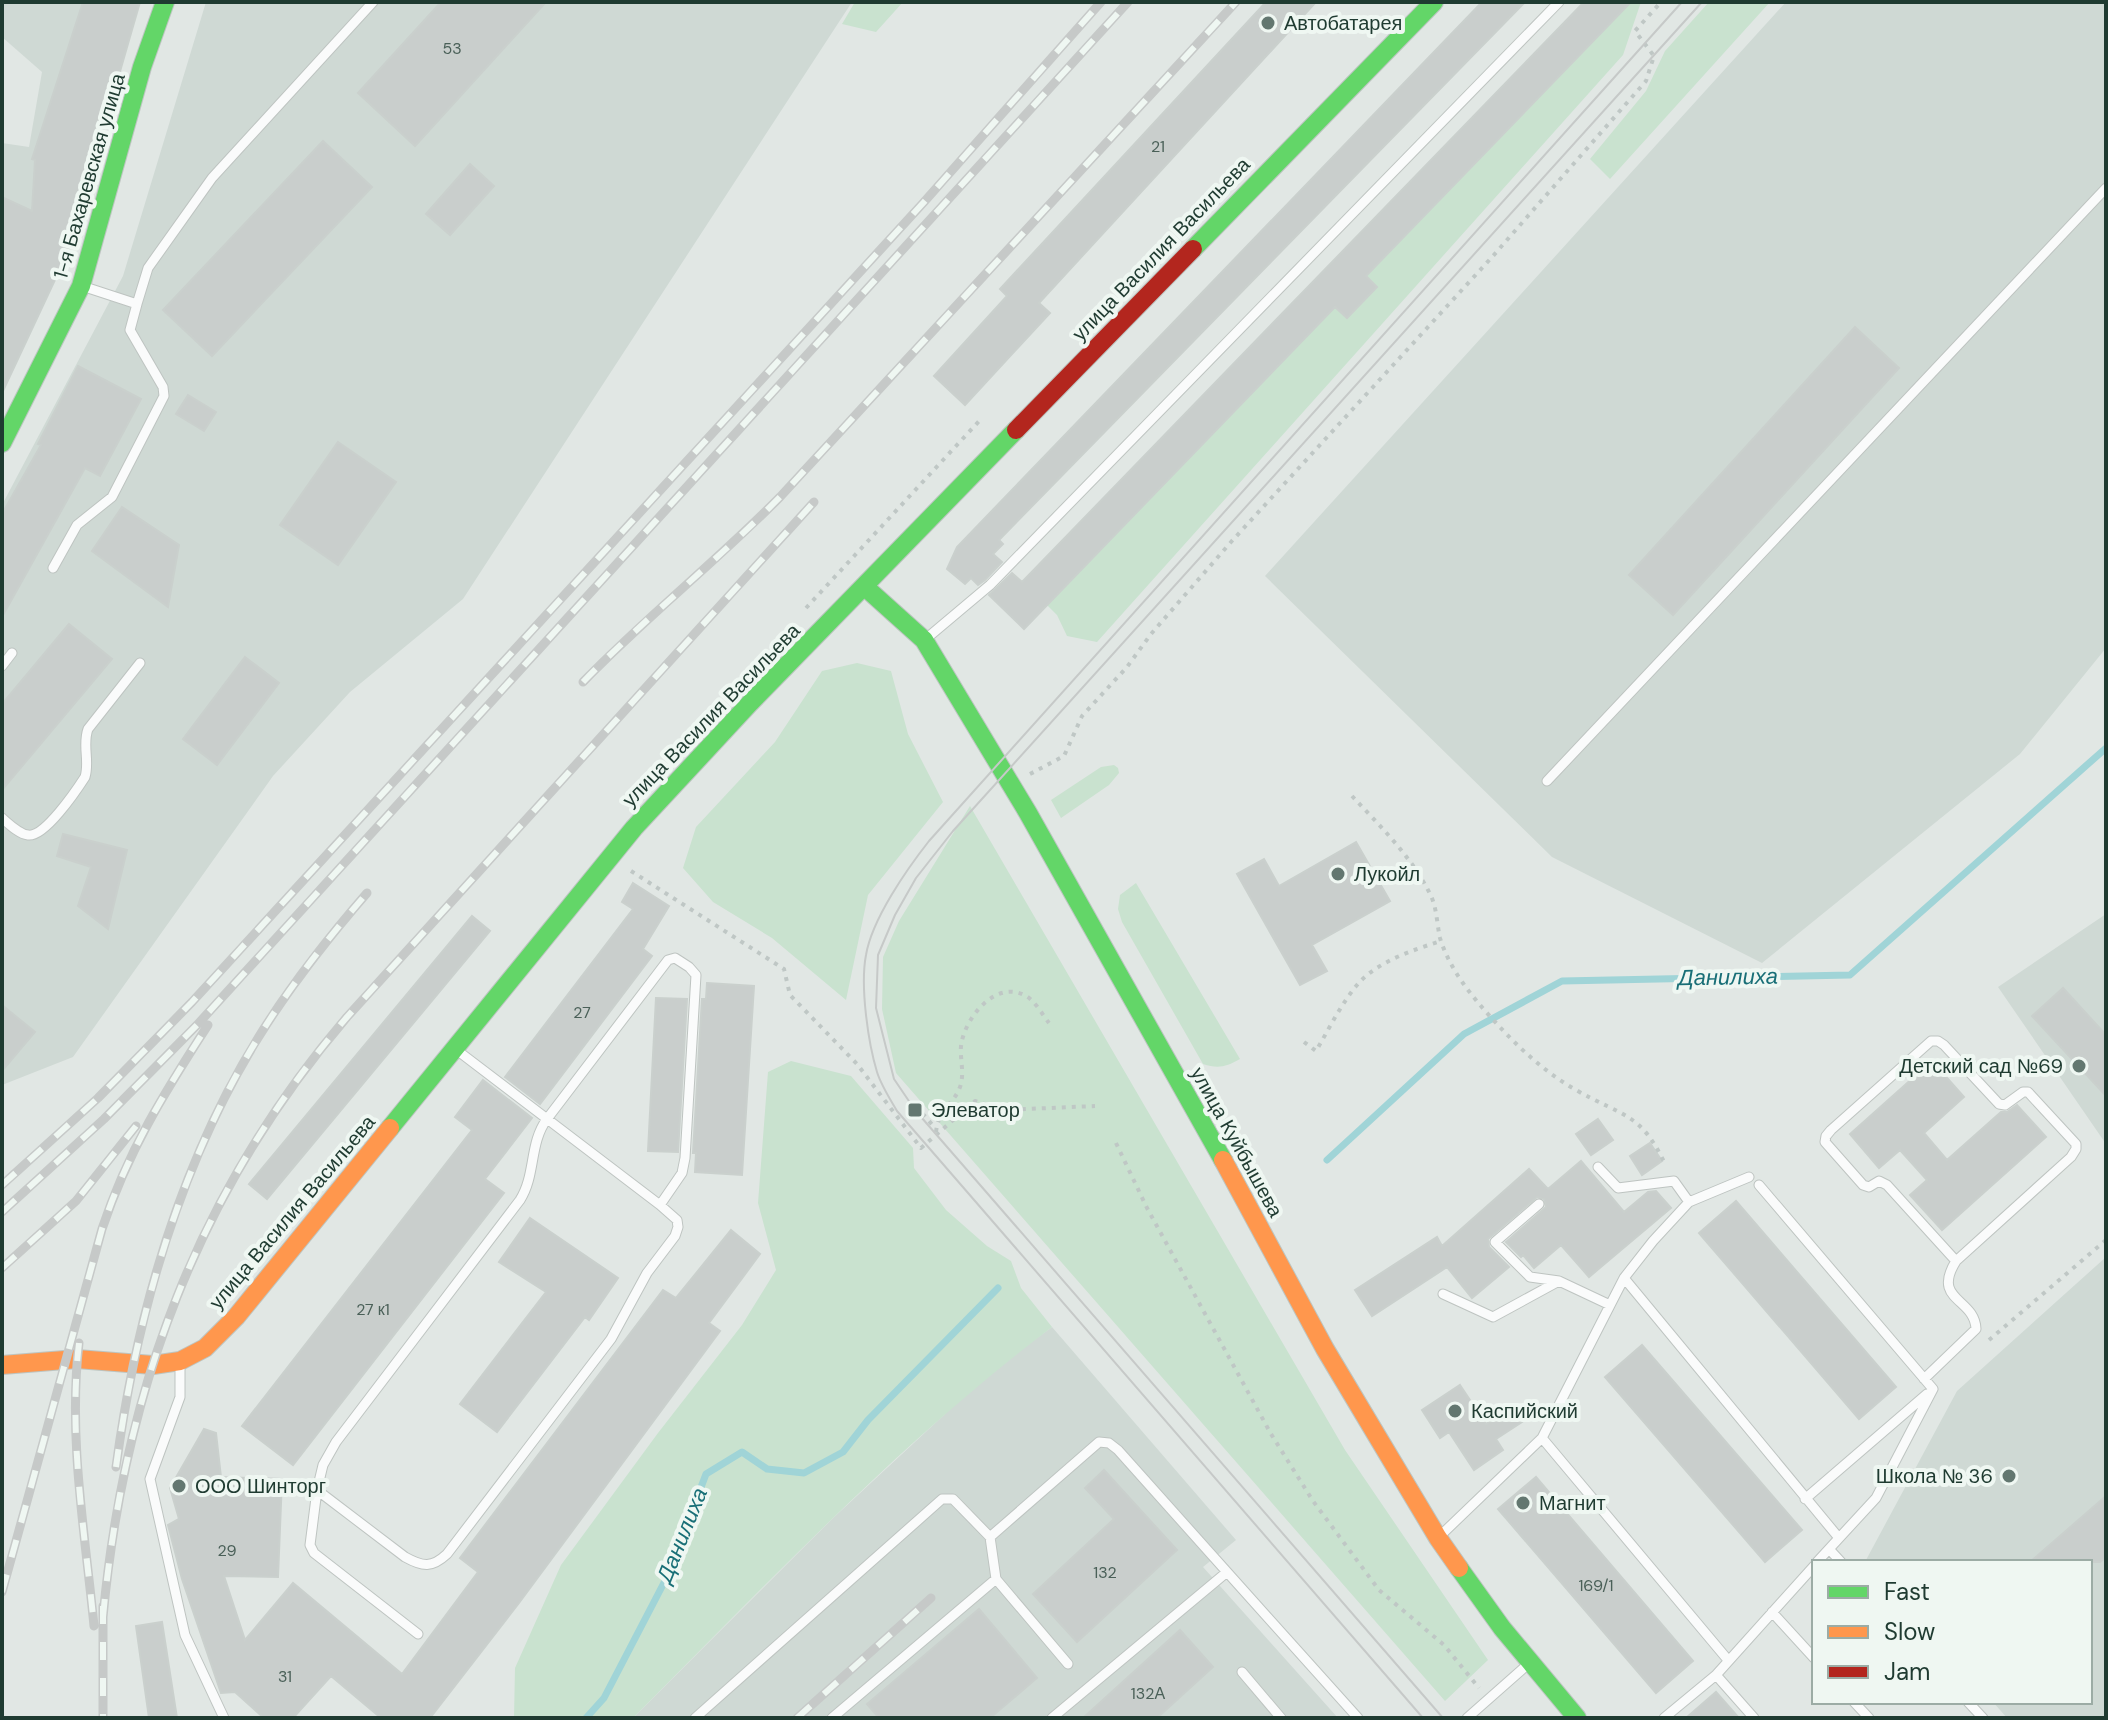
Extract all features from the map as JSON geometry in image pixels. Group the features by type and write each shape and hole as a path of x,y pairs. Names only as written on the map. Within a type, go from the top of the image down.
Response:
{"main road":[{"name":"1-я Бахаревская улица","path":"2,443 81,286 142,67 165,2"},
{"name":"улица Василия Васильева","path":"2,1365 77,1359 153,1365 180,1361 205,1348 236,1317 634,828 750,703 1434,2"},
{"name":"улица Куйбышева","path":"865,587 924,640 1011,785 1245,1200 1325,1349 1438,1538 1530,1663 1577,1718"}],"lane":[{"path":"53,568 77,525 112,497 164,396 163,387 130,330 148,268 212,178 373,2"},
{"path":"924,640 990,585 1559,2"},
{"path":"1547,781 2106,188"},
{"path":"81,286 137,304"},
{"path":"2,666 12,653"},
{"path":"2,818 26,835 36,835 48,825 85,777 88,769 85,737 88,729 140,663"},
{"path":"418,1634 314,1553 310,1545 323,1465 336,1442 528,1187 537,1132 668,960 675,958 694,971 696,981 685,1158 682,1173 660,1205"},
{"path":"1924,1379 1976,1329 1972,1316 1948,1288 1947,1276 1956,1261 2071,1157 2076,1149 2076,1144 2028,1092 2023,1092 2005,1105 1999,1104 1944,1045 1931,1041 1831,1130 1825,1142 1863,1185 1869,1187 1879,1181 1887,1185 1956,1261"},
{"path":"317,1490 405,1557 421,1566 436,1565 611,1339 647,1273 675,1236 678,1227 677,1220 660,1205 455,1049"},
{"path":"1598,1167 1618,1188 1674,1181 1689,1202"},
{"path":"1438,1538 1542,1438 1624,1278 1653,1241 1689,1202 1749,1177"},
{"path":"1759,1185 1933,1389"},
{"path":"1539,1204 1495,1242 1530,1277 1559,1281 1610,1305"},
{"path":"1624,1278 1839,1538"},
{"path":"1443,1294 1493,1317 1559,1281"},
{"path":"180,1361 180,1397 150,1479 185,1635 224,1718"},
{"path":"1805,1499 1933,1389"},
{"path":"1819,1560 1876,1498 1933,1389"},
{"path":"1542,1438 1728,1660"},
{"path":"990,1537 1087,1450 1099,1442 1109,1443 1358,1718"},
{"path":"695,1718 942,1499 953,1499 990,1537 996,1579 1068,1664"},
{"path":"1829,1549 1839,1560"},
{"path":"1664,1718 1716,1675 1812,1568"},
{"path":"1052,1718 1227,1572"},
{"path":"832,1718 996,1579"},
{"path":"1772,1612 1812,1656"},
{"path":"1467,1718 1530,1663"},
{"path":"1242,1672 1281,1718"},
{"path":"1716,1675 1754,1718"}],"path":[{"path":"1011,785 1064,756 1082,716 1127,667 1151,634 1493,256 1646,81 1654,56 1635,31 1661,2"},
{"path":"798,616 981,419"},
{"path":"1352,796 1396,844 1432,897 1441,941 1458,976 1480,1006 1536,1063 1576,1090 1622,1111 1644,1128 1674,1181"},
{"path":"631,871 784,969 790,995 857,1064 921,1148 975,1101 1003,1110 1095,1106"},
{"path":"1304,1042 1316,1051 1355,986 1366,976 1411,951 1441,941"},
{"path":"936,1132 938,1117 956,1095 961,1083 961,1045 970,1022 989,998 1009,991 1026,995 1049,1023"},
{"path":"916,1106 936,1132"},
{"path":"1116,1143 1147,1208 1271,1434 1313,1501 1379,1590 1444,1645 1488,1699"},
{"path":"1979,1350 2106,1240"}],"shaded area":[{"path":"2,2 140,2 91,169 2,378 2,143 29,147 42,72 2,37"},
{"path":"206,2 852,2 463,599 350,692 273,776 73,1057 2,1085 2,505 123,276"},
{"path":"1786,2 2106,2 2106,648 2020,754 1762,963 1552,857 1265,576"},
{"name":"Детский сад №69","path":"2106,914 2106,1144 1998,987"},
{"name":"Школа № 36","path":"2106,1257 2106,1718 2007,1718 1995,1704 2092,1704 2092,1560 1866,1560 1957,1391"},
{"path":"1052,1327 1236,1540 1203,1567 1338,1718 633,1718 831,1520 987,1375"}],"green space":[{"path":"855,2 903,2 876,32 842,24"},
{"path":"1631,2 1641,2 1623,55 1097,642 1067,636 1057,615 1047,605 1335,307 1347,318 1377,287 1366,276"},
{"path":"1709,2 1770,2 1610,179 1590,159 1646,91 1665,51"},
{"path":"857,663 891,671 908,734 943,802 868,895 846,1000 772,938 713,902 683,868 696,827 775,742 822,671"},
{"path":"1114,765 1119,773 1109,785 1061,818 1051,800 1101,767"},
{"path":"970,806 1345,1450 1488,1660 1445,1701 896,1073 882,1009 883,957 899,921"},
{"path":"1136,883 1240,1059 1222,1066 1203,1064 1122,922 1118,909 1120,895"},
{"path":"791,1061 851,1076 913,1148 914,1168 946,1210 987,1246 1011,1261 1021,1288 1052,1327 996,1371 888,1466 633,1718 514,1718 515,1668 561,1565 742,1325 776,1270 758,1203 768,1072"}],"building":[{"path":"83,2 140,2 87,186 83,220 2,393 2,197 32,211 35,160 32,159"},
{"path":"441,2 546,2 415,146 358,93"},
{"path":"1266,2 1316,2 1039,303 1050,313 965,405 934,376 1007,296 1000,289"},
{"path":"1482,2 1525,2 999,540 1003,544 993,554 1002,562 985,580 978,585 971,578 965,584 947,569 957,547"},
{"path":"1584,2 1631,2 1366,276 1377,287 1347,318 1335,307 1024,629 989,595 1012,573 1022,582"},
{"path":"323,141 372,187 212,356 163,310"},
{"path":"470,164 494,186 450,235 426,214"},
{"path":"1855,327 1899,368 1673,615 1629,575"},
{"path":"78,366 141,399 100,476 85,468 2,617 2,514 41,445 38,444"},
{"path":"188,395 216,412 204,431 176,414"},
{"path":"338,442 396,482 338,565 280,525"},
{"path":"122,507 179,545 168,607 92,551"},
{"path":"69,624 112,659 2,790 2,704"},
{"path":"245,657 279,683 217,765 183,739"},
{"path":"63,834 127,850 108,929 78,906 91,867 57,856"},
{"path":"1356,842 1390,901 1312,945 1327,971 1300,985 1237,874 1264,859 1279,886"},
{"path":"633,883 669,906 643,949 652,956 540,1104 505,1077 633,909 622,902"},
{"path":"472,916 490,931 267,1199 249,1184"},
{"path":"707,983 754,986 742,1175 695,1172 696,1153 693,1153 702,999 706,999"},
{"path":"2063,988 2106,1035 2106,1096 2032,1016"},
{"path":"656,998 687,999 678,1152 648,1151"},
{"path":"2,1005 35,1032 2,1071"},
{"path":"1932,1061 1964,1097 1924,1133 1947,1160 2001,1112 2007,1112 2017,1105 2046,1137 1942,1230 1910,1195 1927,1180 1900,1150 1879,1168 1850,1134"},
{"path":"483,1080 532,1118 485,1179 504,1193 293,1465 242,1426 472,1130 455,1117"},
{"path":"1598,1119 1613,1140 1591,1155 1576,1134"},
{"path":"1650,1143 1662,1161 1642,1175 1630,1156"},
{"path":"1581,1161 1624,1212 1648,1192 1656,1191 1671,1208 1589,1277 1561,1245 1534,1268 1506,1242 1546,1207 1544,1199 1537,1197 1488,1239 1489,1247 1509,1267 1472,1298 1447,1267 1372,1316 1355,1290 1437,1237 1442,1246 1529,1169 1548,1189"},
{"path":"1736,1201 1896,1387 1859,1419 1699,1233"},
{"path":"530,1218 618,1278 589,1320 585,1317 497,1432 460,1404 546,1292 499,1262"},
{"path":"731,1230 760,1254 709,1323 720,1331 430,1718 381,1718 331,1676 293,1718 264,1718 235,1692 221,1693 182,1579 168,1525 179,1519 170,1488 204,1429 216,1433 221,1477 282,1479 278,1577 224,1576 245,1640 293,1583 402,1674 478,1572 460,1558 663,1290 676,1298"},
{"path":"1642,1345 1802,1530 1765,1562 1605,1377"},
{"path":"1460,1385 1486,1424 1512,1407 1522,1422 1496,1439 1503,1450 1474,1470 1449,1432 1440,1438 1422,1410"},
{"path":"1104,1470 1177,1550 1077,1642 1033,1594 1114,1519 1085,1488"},
{"path":"1536,1477 1693,1661 1656,1693 1498,1509"},
{"path":"2106,1496 2106,1557 2100,1562 2032,1560"},
{"path":"979,1609 1037,1678 990,1718 879,1718 867,1704"},
{"path":"162,1622 177,1718 149,1718 136,1626"},
{"path":"1180,1630 1213,1667 1157,1718 1083,1718"},
{"path":"1716,1692 1739,1718 1686,1718"}],"waterway":[{"name":"Данилиха","path":"1327,1160 1464,1034 1562,981 1850,975 2106,748"},
{"name":"Данилиха","path":"586,1718 604,1698 668,1575 706,1474 742,1452 767,1469 804,1473 843,1452 868,1420 998,1288"}],"tram line":[{"path":"1423,1718 897,1111 879,1077 871,1045 864,998 864,968 870,941 883,910 929,841 1682,2"},
{"path":"1443,1718 915,1110 894,1079 876,1008 878,955 895,915 916,878 953,831 1702,2"}],"railway":[{"path":"2,1185 98,1098 192,1002 924,202 1101,2"},
{"path":"2,1212 104,1119 197,1025 1128,2"},
{"path":"583,682 780,497 1236,2"},
{"path":"103,1617 113,1533 129,1452 150,1373 177,1297 210,1223 249,1152 295,1083 347,1017 814,502"},
{"path":"116,1467 149,1300 165,1245 205,1138 230,1087 270,1019 310,963 367,893"},
{"path":"2,1592 112,1201 148,1123 208,1025"},
{"path":"2,1268 76,1201 136,1126"},
{"path":"79,1343 75,1414 82,1520 94,1626"},
{"path":"797,1718 931,1598"},
{"path":"103,1606 103,1718"}],"traffic: fast":[{"path":"2,443 81,286 142,67 165,2"},
{"path":"1193,249 1434,2"},
{"path":"390,1128 634,828 750,703 1016,430"},
{"path":"865,587 924,640 1028,813 1223,1160"},
{"path":"1459,1568 1502,1628 1577,1718"}],"traffic: slow":[{"path":"2,1365 77,1359 153,1365 180,1361 205,1348 236,1317 390,1128"},
{"path":"1223,1160 1325,1349 1459,1568"}],"traffic: jam":[{"path":"1016,430 1193,249"}],"place":[{"name":"Автобатарея","path":"1268,23"},
{"name":"Лукойл","path":"1338,874"},
{"name":"Детский сад №69","path":"2079,1066"},
{"name":"Элеватор","path":"915,1110"},
{"name":"Каспийский","path":"1455,1411"},
{"name":"Школа № 36","path":"2009,1476"},
{"name":"ООО Шинторг","path":"179,1486"},
{"name":"Магнит","path":"1523,1503"}]}
